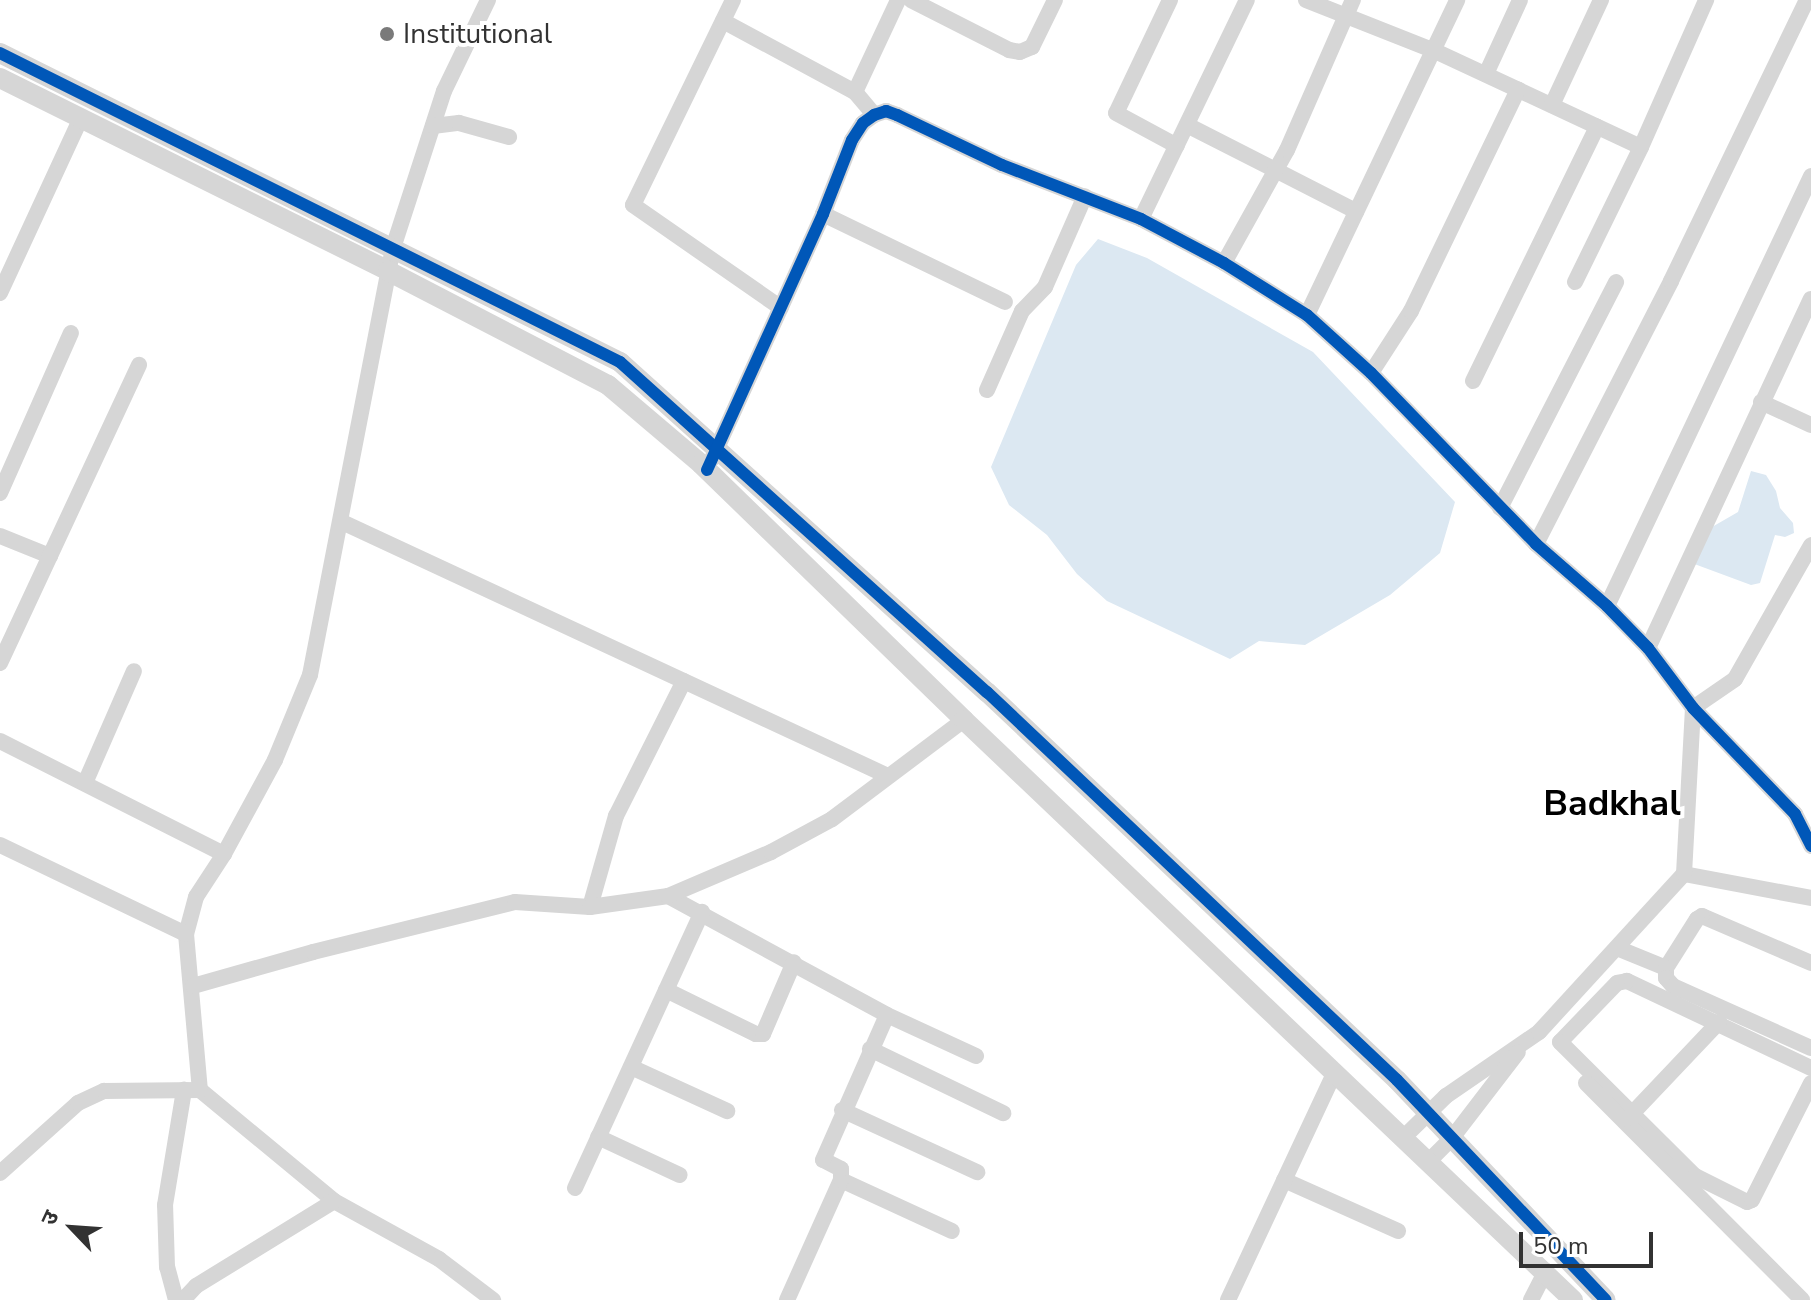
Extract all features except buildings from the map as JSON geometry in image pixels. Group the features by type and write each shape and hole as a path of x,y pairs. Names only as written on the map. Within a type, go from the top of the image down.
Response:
{"street":[{"path":"176,1300 167,1267 165,1205 192,1090 193,986 186,934 196,897 224,854 275,760 310,675 393,248 444,91 488,0"},
{"path":"733,0 633,205 781,308"},
{"path":"855,92 898,0"},
{"path":"911,0 1009,50 1020,52 1032,47 1055,0"},
{"path":"1170,0 1116,113 1177,146"},
{"path":"1141,219 1247,0"},
{"path":"1306,0 1435,51 1641,147"},
{"path":"1224,263 1276,171 1353,0"},
{"path":"1307,315 1457,0"},
{"path":"1486,74 1520,0"},
{"path":"1552,105 1601,0"},
{"path":"1575,282 1641,147 1706,0"},
{"path":"1536,544 1671,281 1807,0"},
{"path":"723,21 855,92 866,101 874,115"},
{"path":"0,53 620,362 718,447 1010,714 1397,1080 1606,1300"},
{"path":"0,78 388,271 608,385 707,470 964,720 1573,1300"},
{"path":"1371,373 1411,311 1518,90"},
{"path":"707,470 823,214 852,140 863,123 886,111 1002,165 1141,219 1224,263 1307,315 1371,373 1536,544 1607,606 1648,648 1693,708 1795,814 1811,846"},
{"path":"0,293 81,118"},
{"path":"433,126 459,123 509,137"},
{"path":"1187,125 1356,211"},
{"path":"1473,381 1597,127"},
{"path":"1607,606 1811,176"},
{"path":"987,390 1022,311 1045,287 1085,196"},
{"path":"823,214 1005,302"},
{"path":"1500,508 1616,282"},
{"path":"1648,648 1811,299"},
{"path":"0,493 71,333"},
{"path":"0,663 139,365"},
{"path":"1761,402 1811,425"},
{"path":"342,522 888,776"},
{"path":"0,536 50,556"},
{"path":"1693,708 1735,679 1811,545"},
{"path":"85,783 134,671"},
{"path":"590,907 616,816 684,681"},
{"path":"1404,1137 1473,1076 1522,1047 1539,1032 1684,874 1693,708"},
{"path":"193,986 313,952 515,902 590,907 668,896 771,852 832,819 964,720"},
{"path":"0,741 224,854"},
{"path":"0,845 186,934"},
{"path":"1684,874 1811,898"},
{"path":"668,896 887,1015 976,1056"},
{"path":"575,1188 702,912"},
{"path":"1811,963 1702,916 1697,919 1666,968 1666,978 1673,986 1811,1048"},
{"path":"1617,948 1666,968"},
{"path":"666,990 756,1034 763,1034 794,962"},
{"path":"1802,1300 1562,1048 1560,1042 1617,983 1627,981 1811,1068"},
{"path":"787,1300 841,1180 841,1169 823,1160 842,1110 887,1015"},
{"path":"1628,1118 1719,1022"},
{"path":"1539,1032 1628,1118 1695,1176 1750,1202 1811,1083"},
{"path":"1429,1161 1452,1138 1522,1047"},
{"path":"870,1049 1003,1113"},
{"path":"631,1067 727,1111"},
{"path":"1228,1300 1334,1074"},
{"path":"0,1173 78,1103 104,1091 192,1090 334,1201 439,1259 493,1300"},
{"path":"1811,1098 1806,1110 1811,1117"},
{"path":"842,1110 977,1172"},
{"path":"598,1137 680,1175"},
{"path":"841,1180 952,1231"},
{"path":"1284,1180 1398,1231"},
{"path":"183,1300 196,1286 334,1201"},
{"path":"1531,1300 1546,1271"}],"shaded area":[{"path":"1098,239 1147,258 1313,352 1455,502 1440,553 1390,595 1305,645 1259,641 1230,659 1107,601 1077,574 1047,535 1009,505 991,467 1076,265"},
{"path":"1751,471 1766,475 1776,491 1780,508 1793,523 1794,533 1785,537 1775,535 1760,583 1751,585 1689,562 1712,527 1738,512"}],"cycle path":[{"path":"0,53 620,362 987,692 1397,1080 1606,1300"},
{"path":"707,470 823,214 852,140 863,123 886,111 1002,165 1141,219 1224,263 1307,315 1371,373 1536,544 1607,606 1648,648 1693,708 1795,814 1811,846"}],"place":[{"name":"Institutional","path":"387,34"}],"district":[{"name":"Badkhal","path":"1612,804"}]}
